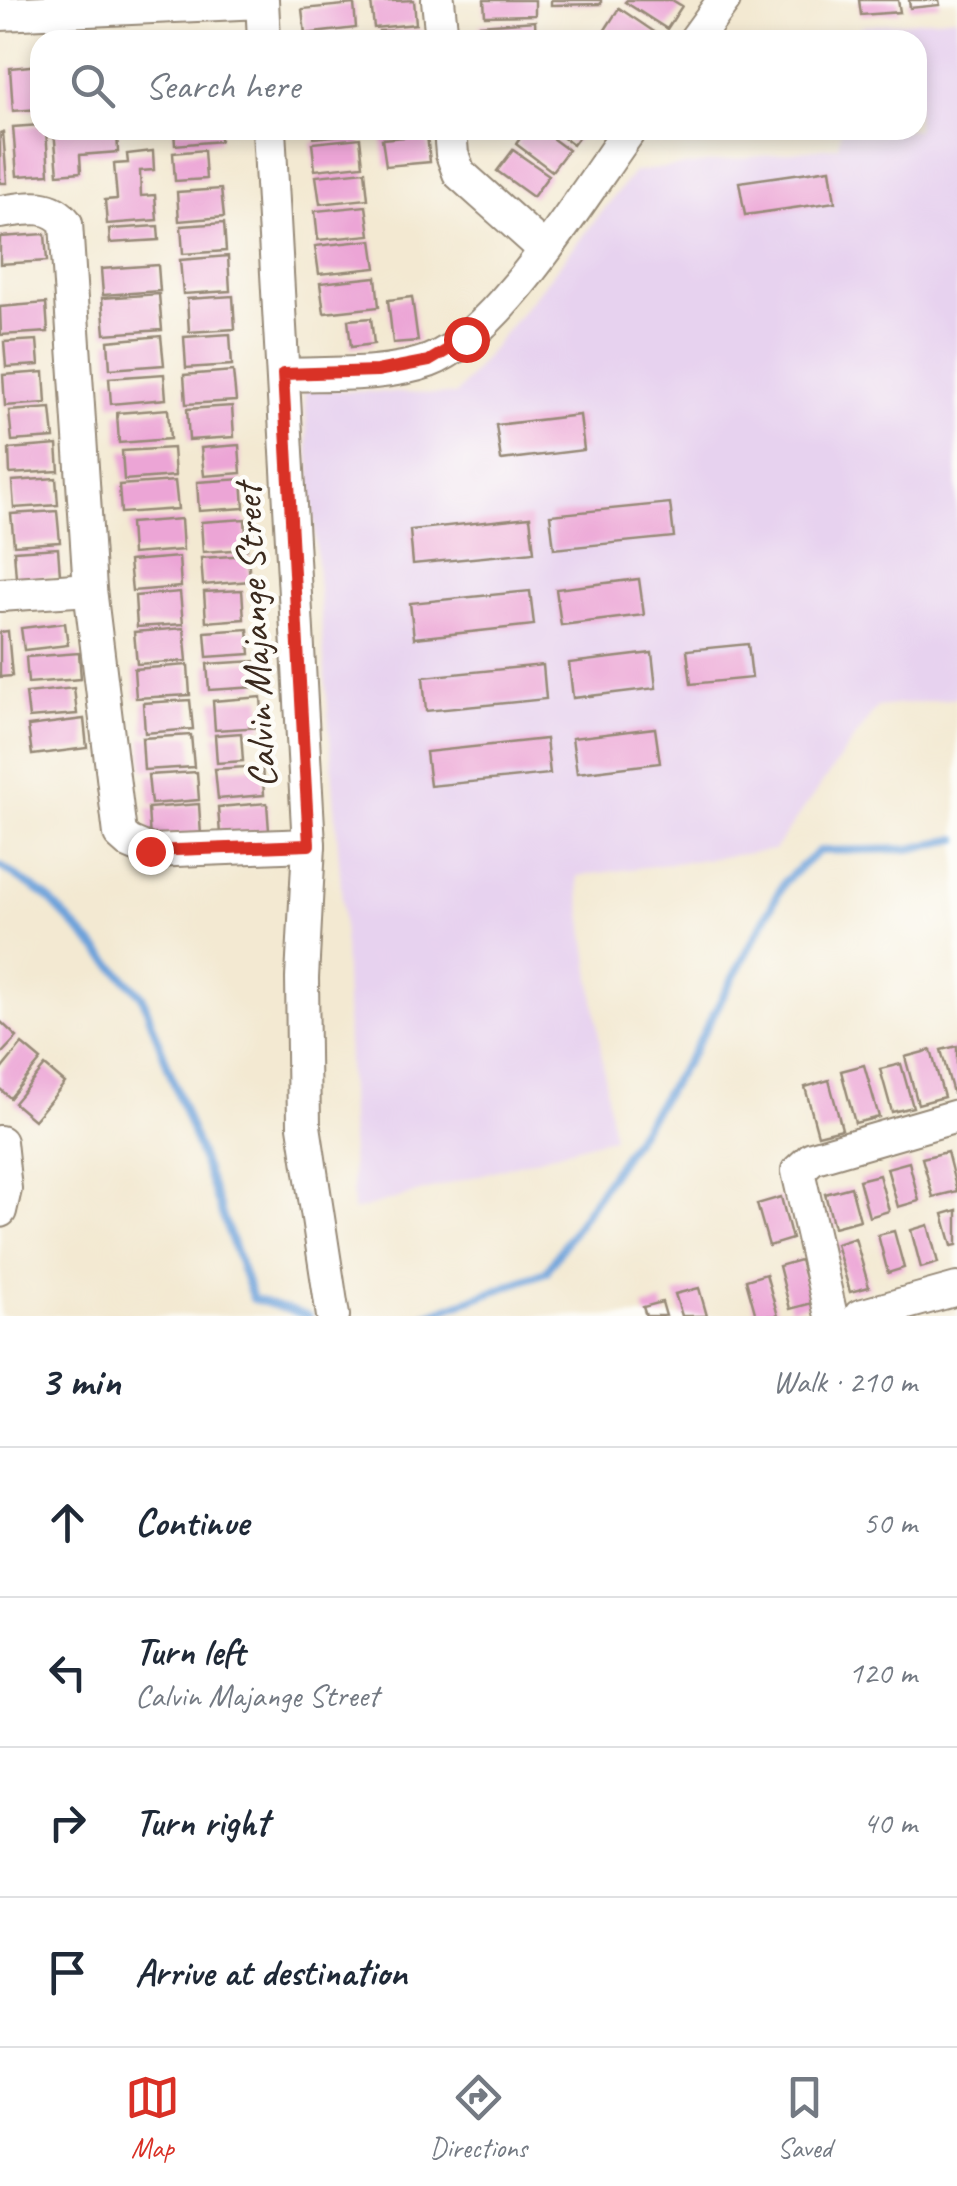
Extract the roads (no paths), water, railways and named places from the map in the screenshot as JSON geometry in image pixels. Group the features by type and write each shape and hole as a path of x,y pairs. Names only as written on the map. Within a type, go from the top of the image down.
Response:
{"street":[{"path":"438,0 441,30"},
{"path":"702,30 724,0"},
{"path":"0,14 60,5 262,1 263,30"},
{"name":"Calvin Majange Street","path":"271,140 309,845 302,978 304,1126 331,1304"},
{"path":"451,140 459,173 544,249"},
{"path":"283,374 377,371 429,361 466,339 497,311 623,140"},
{"path":"0,212 42,207 61,216 66,224 90,589 120,834 150,851 309,845"},
{"path":"0,595 90,589"},
{"path":"831,1316 798,1177 802,1166 812,1158 957,1116"},
{"path":"0,1142 5,1166 0,1211"},
{"path":"860,1316 957,1289"}],"waterway":[{"path":"426,1316 546,1272 693,1052 785,881 819,851 910,849 957,839"},
{"path":"0,866 46,896 142,996 253,1299 309,1316"}]}
